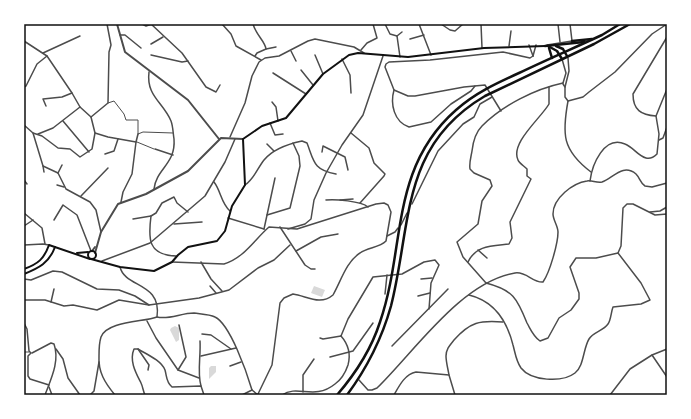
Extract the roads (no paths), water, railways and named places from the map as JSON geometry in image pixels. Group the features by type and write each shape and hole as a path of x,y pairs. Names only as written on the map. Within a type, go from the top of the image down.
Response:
{"highway":[{"path":"338,395 349,381 373,342 385,304 405,195 411,175 423,150 441,125 466,102 497,84 587,42 620,24"},
{"path":"347,395 358,381 379,342 390,306 411,195 416,179 428,152 447,127 472,103 600,41 630,24"},
{"path":"572,41 592,39"},
{"path":"547,46 587,42"},
{"path":"547,46 560,54 562,59"},
{"path":"547,46 552,52 552,58"},
{"path":"555,46 565,52 567,56"}],"main road":[{"path":"24,269 40,262 45,256 50,245 120,267 154,271 172,262 176,256 194,245 217,241 225,231 230,211 245,185 243,139 262,126 286,118 313,84 323,74 349,55 366,54 400,57 431,55 482,48 529,45 547,46"},
{"path":"24,274 47,262 55,247"},
{"path":"91,251 88,255 91,259"},
{"path":"74,253 91,251 101,262"},
{"path":"91,259 95,254"}],"street":[{"path":"107,24 111,45 109,52 108,103"},
{"path":"117,24 125,52 149,72 188,100 220,139"},
{"path":"142,24 146,26 152,24 188,61 206,86 216,92 220,85"},
{"path":"226,24 223,25 231,34 236,46 261,60"},
{"path":"253,24 256,36 265,44 266,49"},
{"path":"361,50 367,43 378,38 373,24"},
{"path":"385,24 390,34 397,36"},
{"path":"419,24 431,55"},
{"path":"442,24 450,30 455,31 463,24"},
{"path":"481,24 482,48"},
{"path":"558,24 560,42"},
{"path":"547,46 560,42 572,41 570,24"},
{"path":"568,100 586,94 615,72 652,34 667,24"},
{"path":"509,46 511,31"},
{"path":"397,36 402,32"},
{"path":"120,35 125,35 141,48"},
{"path":"410,39 424,35"},
{"path":"43,53 80,36"},
{"path":"397,36 400,57"},
{"path":"151,44 163,37"},
{"path":"656,116 640,113 633,102 633,94 667,37"},
{"path":"230,138 245,103 252,76 261,60 279,56 315,39 361,50 366,54"},
{"path":"24,40 47,56 80,107 92,117 95,133 92,149 80,157 70,149 54,146 38,134 33,133 24,125"},
{"path":"529,45 533,56"},
{"path":"533,56 536,45"},
{"path":"255,56 257,53 266,49 276,47"},
{"path":"291,51 296,61"},
{"path":"475,86 471,91 451,104 431,122 410,127 400,122 395,115 394,90 385,67 389,62 430,60 503,52 525,58 530,58 533,56"},
{"path":"151,55 182,62 188,61"},
{"path":"315,55 323,74"},
{"path":"24,87 26,86 37,64 47,56"},
{"path":"288,229 310,221 314,200 326,173 363,115 383,56"},
{"path":"567,56 569,71 565,87 565,98 568,100 564,129 568,146 576,161 591,172"},
{"path":"342,59 350,75 351,93"},
{"path":"562,59 566,73 563,83 565,87"},
{"path":"301,70 313,84"},
{"path":"149,72 152,93 172,122 173,133 173,155 156,179 154,189"},
{"path":"272,73 306,94"},
{"path":"563,83 548,86 501,111 481,126 474,140 470,160 470,169 474,173 490,180 492,186 482,201 478,224 457,242 463,257 486,283 510,292 522,309 532,334 540,341 544,341 548,338 559,318 571,310 579,299 579,293 570,267 572,262 576,258 596,258 618,253"},
{"path":"394,90 408,96 415,96 438,91 485,85 501,111"},
{"path":"468,262 473,254 485,246 509,244 512,238 510,222 531,179 527,176 527,169 518,161 516,152 522,139 549,104 548,86"},
{"path":"590,181 591,172 600,153 612,144 624,143 642,156 649,158 656,156 658,152 659,140 656,116 667,90"},
{"path":"46,106 43,99 62,97 72,93"},
{"path":"387,236 395,232 402,224 438,150 463,124 474,117 480,104 492,97"},
{"path":"92,117 108,103 114,101 118,104 126,120 138,120 138,134 132,174 123,192 122,202"},
{"path":"272,102 276,107 278,121"},
{"path":"38,134 47,131 63,121 80,107"},
{"path":"63,121 89,152"},
{"path":"270,123 275,135 283,134"},
{"path":"659,140 663,138 667,127"},
{"path":"138,134 143,132 173,133"},
{"path":"351,132 369,148 374,163 385,174 360,203"},
{"path":"33,133 44,172"},
{"path":"95,133 136,142 173,155"},
{"path":"101,262 150,243 188,212 205,196 234,145 236,138"},
{"path":"105,154 114,151 118,139"},
{"path":"95,254 101,232 115,208 122,202 138,197 188,171 220,139 243,139"},
{"path":"245,185 252,179 264,160 274,151 302,141 307,142 313,161 326,173 336,174"},
{"path":"267,215 290,208 300,166 299,156 294,143"},
{"path":"267,144 274,151"},
{"path":"322,152 323,146 338,152 345,157 348,170"},
{"path":"58,173 62,165"},
{"path":"43,166 58,173 64,187"},
{"path":"81,196 108,168"},
{"path":"358,381 368,390 377,388 462,300 486,283 520,272 539,282 543,282 552,258 558,231 553,214 555,206 564,194 576,184 590,181 602,182 617,172 624,170 634,173 645,186 652,187 667,183"},
{"path":"265,230 275,178"},
{"path":"24,180 27,184"},
{"path":"214,182 219,188 224,206 230,211"},
{"path":"58,185 90,202 96,210 101,232"},
{"path":"133,218 151,216 156,213 162,203 174,197 177,203 188,212"},
{"path":"326,200 353,199"},
{"path":"338,200 360,203 368,207"},
{"path":"90,395 94,391 101,337 106,331 134,321 147,321 157,317 164,319 192,313 215,317 221,321 237,348 252,390 258,395 272,365 279,306 284,298 293,294 316,301 329,299 333,295 352,260 361,252 386,242 391,212 388,205 384,203 342,214 297,229 272,226 265,230 253,244 231,262 215,265 201,262 172,262"},
{"path":"618,253 621,246 623,208 627,204 633,204 655,215 667,214"},
{"path":"54,220 63,205 77,215 91,251 96,246"},
{"path":"649,212 660,211 667,207"},
{"path":"24,213 42,228 45,244"},
{"path":"151,216 150,243 157,252 176,256"},
{"path":"228,218 265,230"},
{"path":"24,226 33,220"},
{"path":"174,224 202,222"},
{"path":"280,227 290,245 306,266 311,269 315,268"},
{"path":"296,251 321,237 338,234"},
{"path":"24,246 50,245"},
{"path":"24,300 51,302 64,306 73,305 97,310 119,300 149,305 216,293 229,290 258,268 274,260 290,245"},
{"path":"478,250 486,258"},
{"path":"470,295 478,297 494,307 509,331 521,368 530,375 545,379 563,377 574,373 579,368 589,338 607,325 613,307 641,304 650,300 641,283 618,253"},
{"path":"282,395 289,392 322,392 344,377 349,359 349,353 341,336 348,319 371,279 378,276 402,274 424,262 435,260 439,265 432,278 429,309"},
{"path":"201,262 207,274 222,291"},
{"path":"120,267 126,276 151,293 156,304 157,317"},
{"path":"24,279 31,280 53,271 62,272 97,289 119,290 135,296 149,305"},
{"path":"385,294 387,275"},
{"path":"421,279 432,278"},
{"path":"210,286 216,293"},
{"path":"51,302 54,289"},
{"path":"392,346 448,289"},
{"path":"418,296 430,293"},
{"path":"147,321 156,338 178,370 199,378"},
{"path":"455,395 446,356 448,347 469,325 478,322 503,322"},
{"path":"330,357 349,353 358,346 373,323"},
{"path":"24,324 27,329 30,351 32,353"},
{"path":"178,370 186,357 179,325"},
{"path":"202,334 211,335 231,349"},
{"path":"320,338 323,339 341,336"},
{"path":"200,341 201,356 199,378 204,395"},
{"path":"49,385 30,379 28,376 28,356 51,343 54,344 63,359 68,378 80,395"},
{"path":"201,356 237,348"},
{"path":"45,395 54,372 56,349"},
{"path":"138,349 134,349 132,353 134,371 140,381 145,395"},
{"path":"138,349 149,365 148,370"},
{"path":"138,349 159,362 165,370 168,383 172,387 202,386"},
{"path":"610,395 630,369 652,355 667,349"},
{"path":"24,352 32,353"},
{"path":"652,355 667,377"},
{"path":"303,392 303,375 314,359"},
{"path":"99,361 103,381 115,395"},
{"path":"230,366 241,362"},
{"path":"394,395 412,372 449,374"},
{"path":"49,385 52,395"},
{"path":"242,395 252,390"}]}
